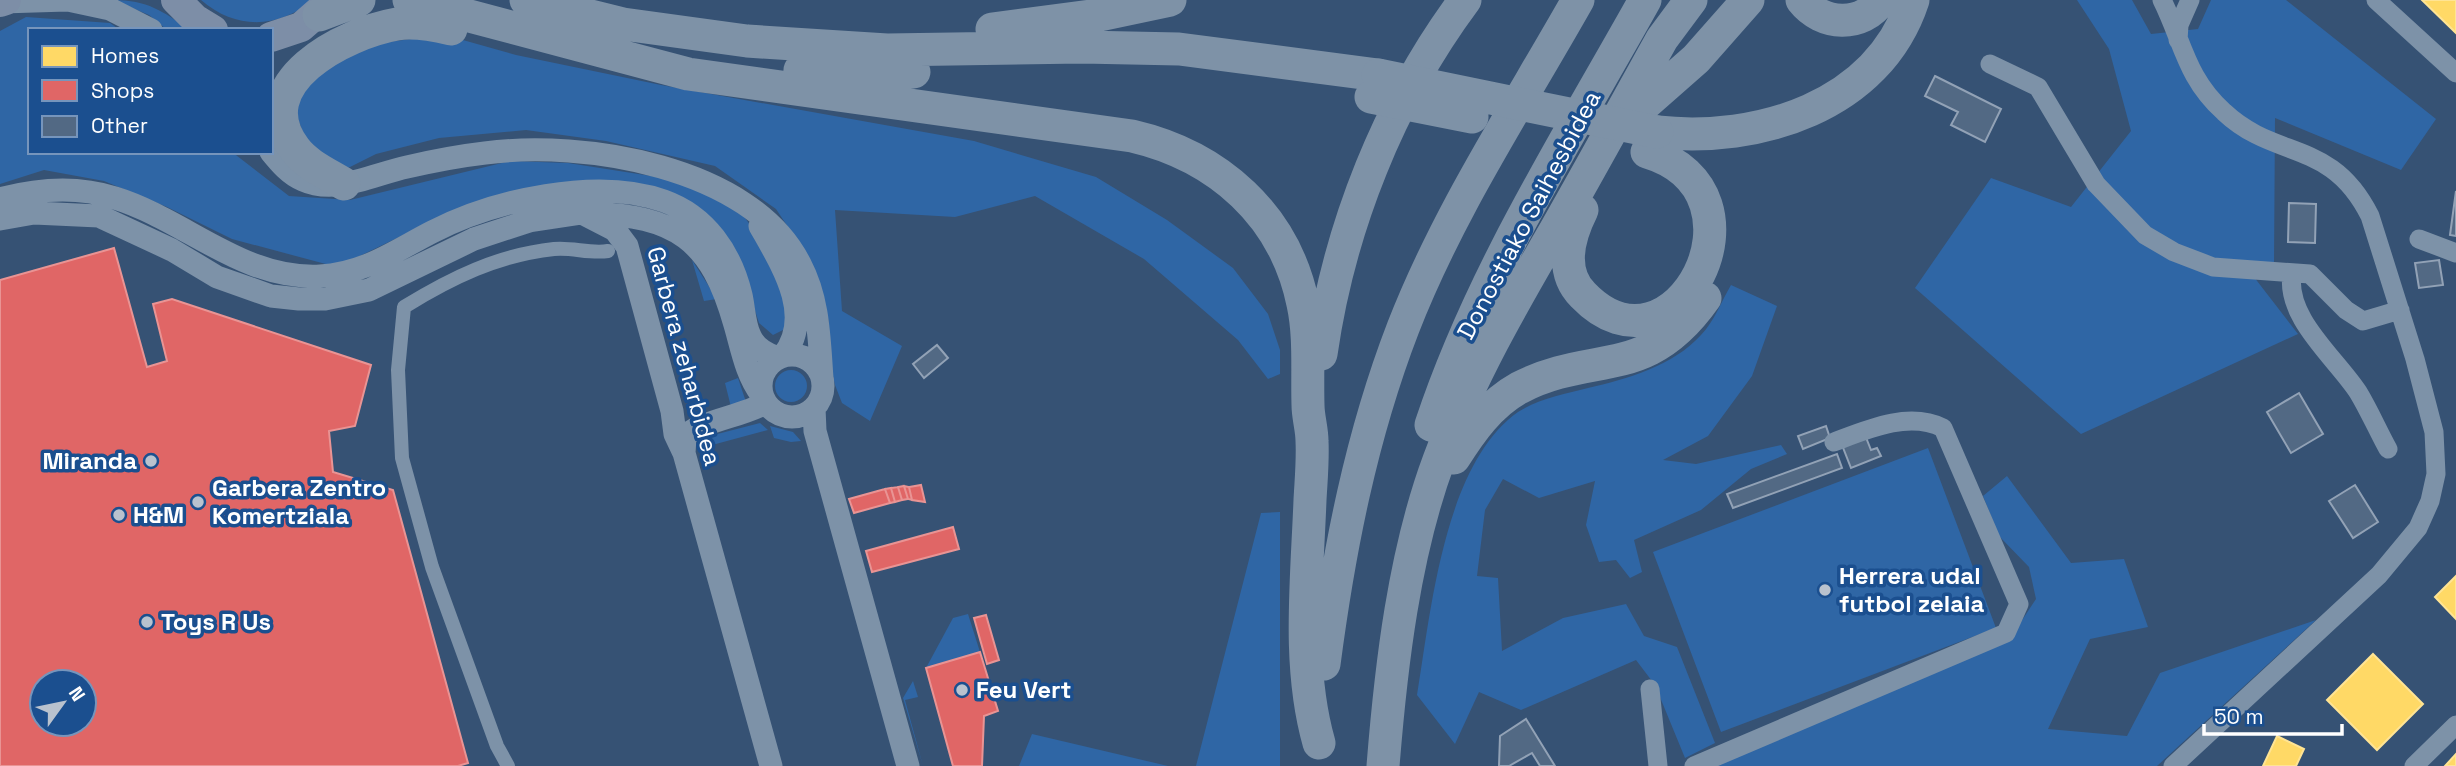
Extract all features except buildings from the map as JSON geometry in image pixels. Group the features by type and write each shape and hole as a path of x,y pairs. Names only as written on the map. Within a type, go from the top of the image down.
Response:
{"highway":[{"path":"325,7 359,0"},
{"path":"410,0 688,74"},
{"path":"526,0 671,33 887,50 1082,47 1179,49 1375,86 1647,131 1687,135 1732,133 1786,121 1818,107 1844,91 1884,53 1900,30 1913,0"},
{"path":"909,38 1102,0"},
{"path":"822,44 909,38 1099,15 1170,0"},
{"path":"1319,755 1308,702 1306,641 1312,441 1327,313 1346,240 1370,170 1419,73 1465,0"},
{"path":"1319,755 1323,676 1331,608 1354,485 1403,328 1482,162 1578,0"},
{"name":"Donostiako Saihesbidea","path":"1365,766 1379,631 1395,543 1435,412 1457,355 1507,249 1645,0"},
{"path":"1647,131 1673,45 1691,0"},
{"path":"1382,766 1393,664 1424,508 1438,461 1480,366 1662,39 1691,0"},
{"path":"1647,131 1696,185 1708,211 1711,238 1701,272 1682,300 1658,316 1628,320 1611,316 1579,292 1568,260 1573,228 1647,131 1696,59 1748,0"},
{"path":"1802,0 1826,18 1848,21 1863,16 1881,0"},
{"path":"344,184 296,150 284,120 285,96 297,74 328,49 375,29 422,23 593,62 1132,136 1161,143 1207,164 1237,187 1262,214 1288,257 1303,304 1312,441"},
{"path":"599,52 713,65 841,72 1148,71 1272,82 1375,86"},
{"path":"1424,508 1463,444 1497,402 1545,378 1609,365 1655,348 1685,325 1708,295 1726,242 1723,204 1699,164 1672,140 1647,131"}],"main road":[{"path":"175,1 210,28"},
{"path":"276,42 325,7"}],"street":[{"path":"3,1 67,0 110,9 146,28"},
{"path":"2162,0 2194,76 2225,114 2265,138 2328,164 2357,193 2371,224 2394,312 2430,414 2436,450 2436,474 2430,501 2418,528 2404,548 2354,601 2173,766"},
{"path":"2178,41 2179,25 2190,0"},
{"path":"2376,0 2456,73"},
{"path":"1990,64 2038,87 2096,184 2145,235 2174,252 2213,267 2310,274 2363,321 2394,312"},
{"path":"0,219 34,213 99,216 125,226 217,277 244,288 271,296 325,299 369,290 474,239 518,224 583,213 627,214 655,220 672,228 697,247 715,267 728,298 752,382 775,413 789,418 802,416 814,408 822,395 817,316 807,277 783,238 750,208 717,186 676,170 583,154 527,150 449,158 344,184 303,181 275,168 258,154"},
{"path":"273,154 303,181"},
{"path":"0,199 48,191 86,190 141,208 259,268 291,276 321,276 372,264 461,218 521,201 592,191 637,194 668,202 707,229 726,253 755,329 765,339 785,339 798,323"},
{"path":"684,453 685,437 694,428 752,412 763,399 763,373 793,342 798,323 796,306 784,272 750,208"},
{"name":"Garbera zeharbidea","path":"583,213 615,230 624,240 672,411 675,434 684,453 771,766"},
{"path":"2419,239 2456,253"},
{"path":"508,766 497,746 432,567 402,458 398,370 404,307 464,273 520,255 554,249 608,251"},
{"path":"2292,273 2289,291 2315,338 2357,392 2388,449"},
{"path":"742,300 747,330 754,343 765,353 804,358 813,364 822,378"},
{"path":"814,408 815,431 908,766"},
{"path":"1693,766 2006,633 2019,604 1942,428 1926,419 1874,427 1834,442"},
{"path":"1650,689 1658,766"},
{"path":"2414,766 2456,725"}],"shaded area":[{"path":"113,0 145,4 187,28 165,28 149,15"},
{"path":"201,0 314,0 286,16 258,22 229,17"},
{"path":"2077,0 2132,0 2151,34 2198,29 2211,0 2286,0 2436,119 2401,170 2275,118 2274,264 2254,277 2298,334 2081,434 1915,288 1991,178 2071,207 2131,131 2109,49"},
{"path":"26,17 110,23 117,28 28,28 28,154 235,154 289,196 350,200 510,161 568,163 696,183 740,211 764,244 785,283 787,328 773,335 759,323 749,292 725,242 625,194 453,211 337,267 232,239 167,207 104,181 44,170 0,184 0,31"},
{"path":"445,35 516,55 661,85 974,141 1096,177 1167,220 1233,268 1268,314 1280,350 1280,374 1268,379 1238,340 1144,259 1035,196 955,217 835,210 842,311 902,346 870,421 842,403 835,385 828,354 829,323 823,296 806,254 776,209 715,166 606,141 526,130 439,138 376,154 346,169 313,160 290,97 354,46"},
{"path":"692,260 717,299 704,301"},
{"path":"1731,285 1777,306 1752,376 1708,436 1663,460 1696,464 1781,445 1787,454 1751,469 1701,510 1634,540 1642,572 1630,578 1616,560 1599,562 1586,525 1595,481 1539,498 1503,479 1485,510 1477,576 1498,578 1502,651 1563,618 1626,604 1644,636 1677,647 1715,743 1685,758 1655,685 1636,660 1521,710 1479,692 1455,744 1417,695 1428,623 1445,542 1457,502 1473,466 1493,436 1526,407 1649,370 1690,346 1706,330"},
{"path":"791,370 802,375 807,386 802,397 791,402 780,397 775,386 780,375"},
{"path":"738,378 747,405 732,411 725,383"},
{"path":"760,423 768,430 701,448 698,439"},
{"path":"770,426 793,432 801,441 774,438"},
{"name":"Herrera udal futbol zelaia","path":"1928,448 1996,628 1721,732 1653,552"},
{"path":"2007,476 2071,563 2124,559 2148,627 2090,639 2048,729 2127,736 2160,673 2316,620 2157,766 1705,766 2009,640 2036,599 2029,567 1999,536 1983,496"},
{"path":"1280,512 1280,766 1196,766 1261,513"},
{"path":"968,614 980,652 926,668 953,618"},
{"path":"913,681 918,697 905,700 923,766 903,698"},
{"path":"1032,734 1168,766 1019,766"}],"place":[{"name":"Miranda","path":"151,461"},
{"name":"Garbera Zentro Komertziala","path":"198,502"},
{"name":"H&M","path":"119,515"},
{"name":"Herrera udal futbol zelaia","path":"1825,590"},
{"name":"Toys R Us","path":"147,622"},
{"name":"Feu Vert","path":"962,690"}]}
